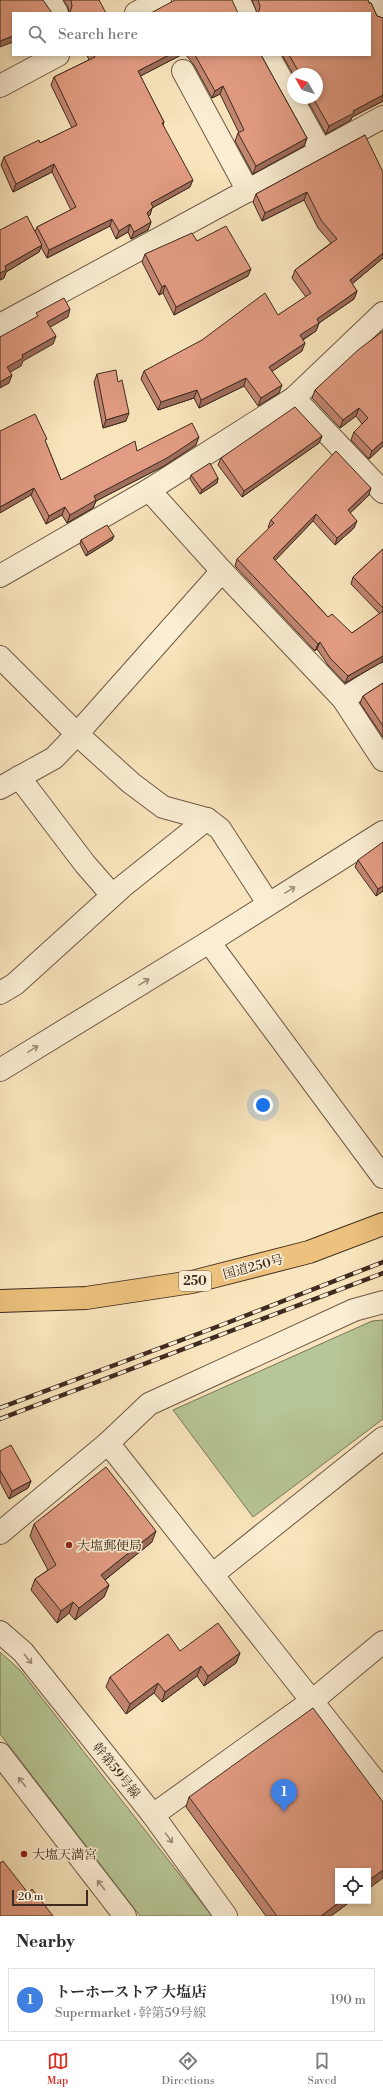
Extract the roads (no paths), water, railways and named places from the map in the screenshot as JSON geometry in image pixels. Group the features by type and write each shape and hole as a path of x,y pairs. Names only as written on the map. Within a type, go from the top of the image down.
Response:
{"highway":[{"name":"国道250号","path":"0,1301 86,1298 192,1282 309,1252 383,1224"}],"street":[{"path":"50,0 56,12"},
{"path":"138,12 160,0"},
{"path":"238,0 244,12"},
{"path":"378,0 383,14"},
{"path":"0,86 56,56"},
{"path":"269,56 321,151"},
{"path":"183,71 248,191"},
{"path":"0,325 383,117"},
{"path":"0,576 149,490 294,398 383,314"},
{"path":"294,398 383,492"},
{"path":"149,490 222,571 343,699 383,760"},
{"path":"0,788 54,758 78,734 222,571"},
{"path":"0,657 78,734 131,783 163,807 207,819 220,829 268,903"},
{"path":"343,699 383,674"},
{"path":"19,777 80,858 112,895"},
{"path":"0,993 21,979 112,895 207,819"},
{"path":"0,1070 383,832"},
{"path":"208,942 383,1177"},
{"path":"0,1533 108,1443 150,1404 354,1310 383,1302"},
{"path":"212,1575 383,1438"},
{"path":"108,1443 383,1791"},
{"name":"幹第59号線","path":"0,1632 23,1652 153,1815 226,1916"},
{"path":"153,1815 312,1700 383,1642"},
{"path":"0,1754 125,1916"}],"railway":[{"path":"0,1408 219,1326 383,1262"},
{"path":"0,1419 383,1273"}],"place":[{"name":"大塩郵便局","path":"69,1545"},
{"name":"トーホーストア 大塩店","path":"284,1812"},
{"name":"大塩天満宮","path":"24,1854"}]}
